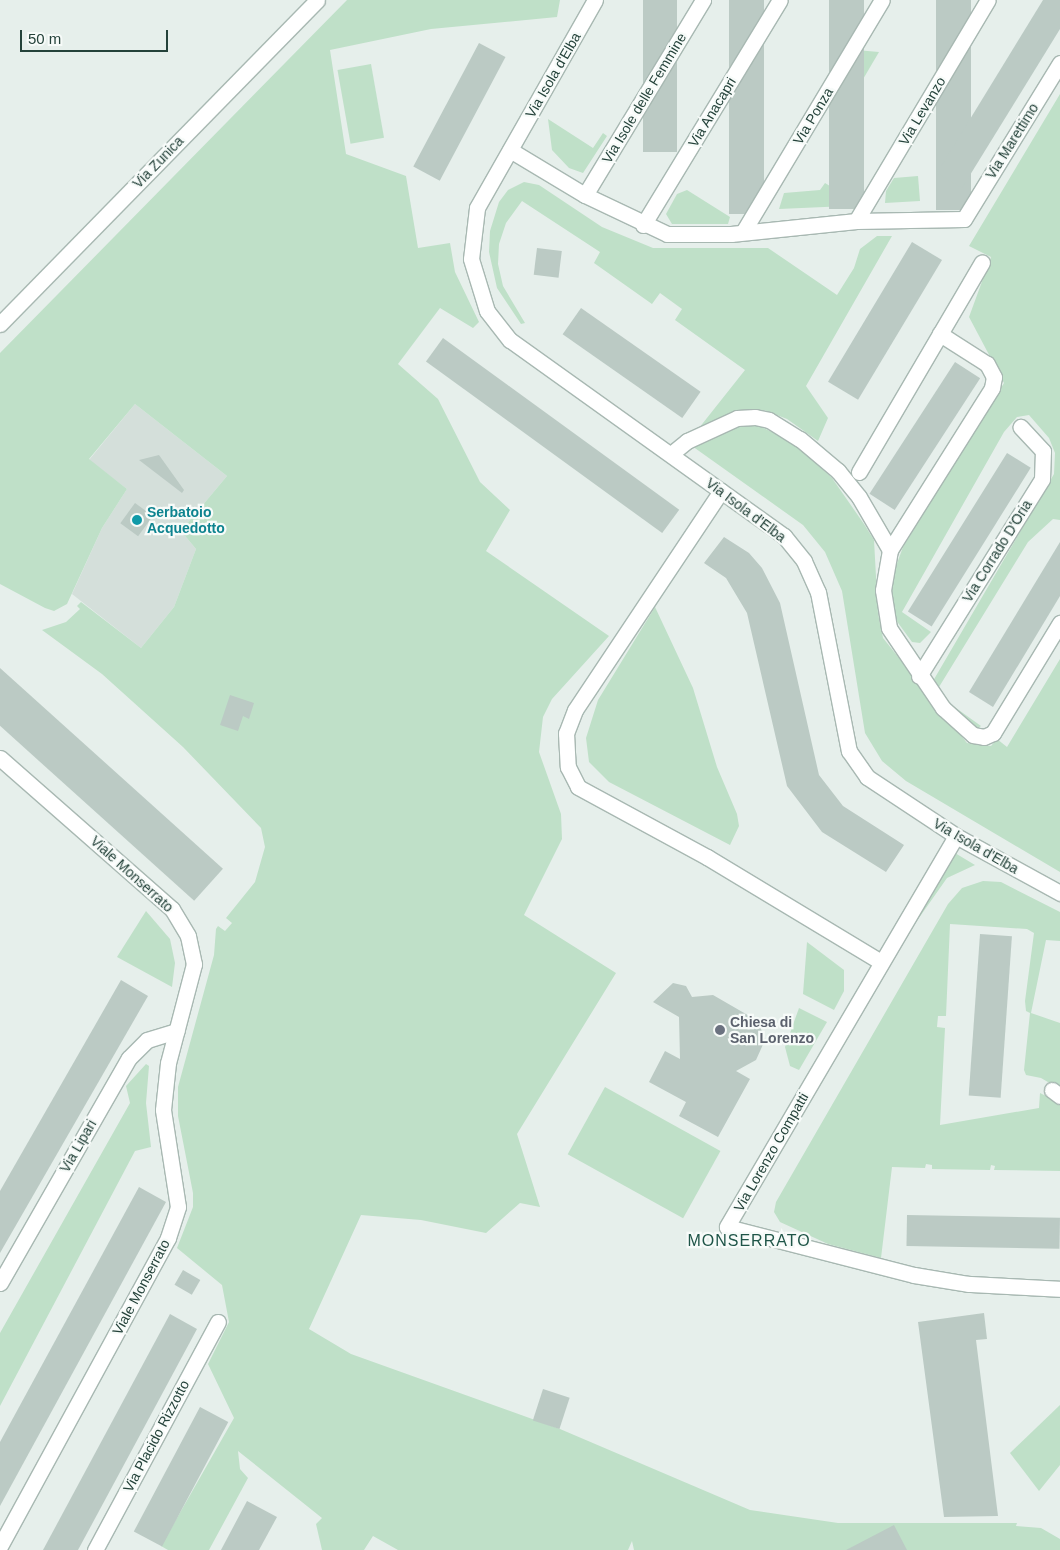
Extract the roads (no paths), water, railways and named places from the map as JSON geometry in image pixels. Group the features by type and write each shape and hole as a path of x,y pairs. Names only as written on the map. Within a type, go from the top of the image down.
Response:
{"street":[{"name":"Via Zunica","path":"0,324 317,0"},
{"name":"Via Isola d'Elba","path":"596,0 478,208 470,242 473,276 487,311 510,340 784,536 804,561 826,624 849,751 867,777 889,795 956,836 1060,893"},
{"name":"Via Isole delle Femmine","path":"585,195 703,0"},
{"name":"Via Anacapri","path":"644,225 780,0"},
{"name":"Via Ponza","path":"743,232 882,0"},
{"name":"Via Levanzo","path":"856,221 988,0"},
{"name":"Via Marettimo","path":"856,221 964,219 1060,63"},
{"path":"510,150 585,195 644,225 667,234 743,232 856,221"},
{"path":"859,472 982,262"},
{"path":"940,334 988,364 994,377 992,388 890,550 883,590 886,616 919,676 968,732 978,737 989,736 1060,623"},
{"path":"671,454 687,442 737,418 769,420 800,439 838,471 870,514 890,550"},
{"name":"Via Corrado D'Oria","path":"919,676 1042,478 1043,451 1021,427"},
{"path":"721,491 575,710 566,733 568,767 578,787 707,857 881,962"},
{"name":"Viale Monserrato","path":"0,758 161,899 182,922 194,964 168,1063 163,1110 178,1206 168,1238 0,1546"},
{"name":"Via Lorenzo Compatti","path":"956,836 727,1227 914,1275 968,1284 1060,1289"},
{"name":"Via Lipari","path":"0,1283 129,1058 148,1040 177,1031"},
{"name":"Via Placido Rizzotto","path":"95,1550 218,1322"}],"place":[{"name":"Serbatoio Acquedotto","path":"137,520"},
{"name":"Chiesa di San Lorenzo","path":"720,1030"}],"district":[{"name":"MONSERRATO","path":"749,1241"}]}
